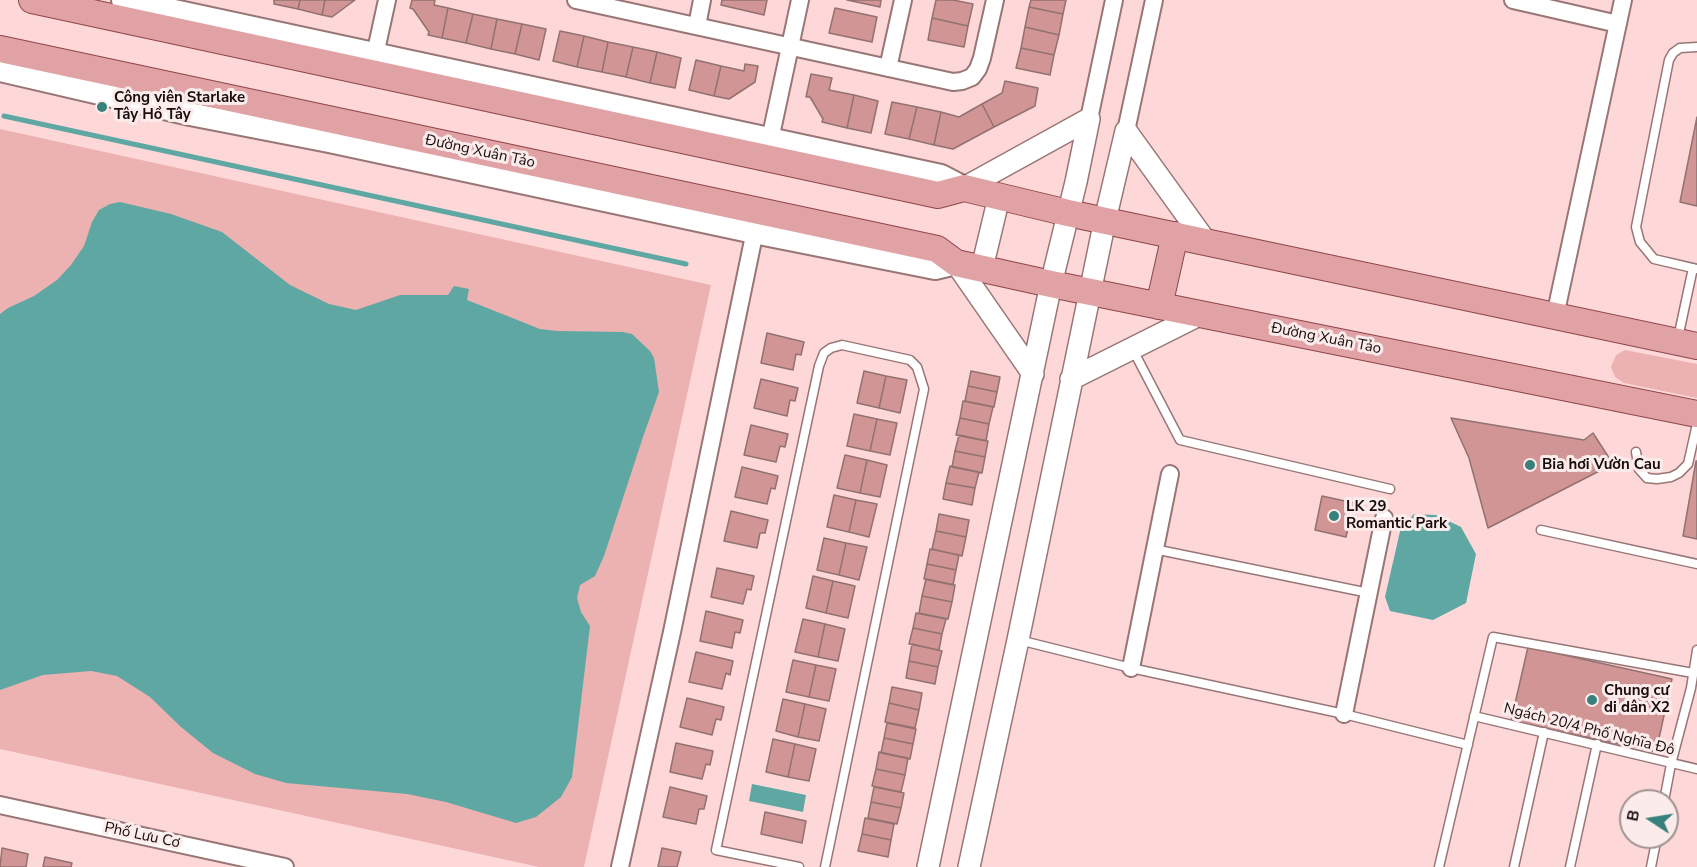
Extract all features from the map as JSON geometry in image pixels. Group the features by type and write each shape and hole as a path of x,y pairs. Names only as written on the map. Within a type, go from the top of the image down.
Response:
{"main road":[{"path":"32,0 373,64 768,148 938,195 964,188 1068,213 1687,344"},
{"path":"123,0 373,64"},
{"name":"Đường Xuân Tảo","path":"0,49 757,221"},
{"name":"Đường Xuân Tảo","path":"0,70 190,114 329,141 757,221 937,249 956,263 1052,284 1697,414"},
{"path":"1159,306 1174,235"}],"street":[{"path":"373,64 387,0"},
{"path":"576,0 953,82 972,77 978,69 995,0"},
{"path":"696,26 702,0"},
{"path":"768,148 800,0"},
{"path":"888,68 903,0"},
{"path":"928,867 1114,0"},
{"path":"969,867 1071,379 1154,0"},
{"path":"1513,0 1618,24"},
{"path":"1555,316 1623,0"},
{"path":"964,188 1089,118"},
{"path":"1126,131 1206,242"},
{"path":"982,268 999,197"},
{"path":"620,867 672,632 757,221"},
{"path":"956,263 1033,374"},
{"path":"1071,379 1198,315"},
{"path":"1131,668 1170,474"},
{"path":"1344,714 1384,518"},
{"name":"Phố Lưu Cơ","path":"0,805 209,859 285,867"}],"lane":[{"path":"1687,344 1695,268 1654,259 1640,242 1636,227 1669,60 1680,48 1697,47"},
{"path":"799,867 766,864 716,849 819,366 824,353 842,345 910,360 917,367 924,389 825,867"},
{"path":"1132,348 1180,440 1390,489"},
{"path":"1636,452 1639,469 1647,478 1671,477 1688,464 1697,424"},
{"path":"1541,530 1697,564"},
{"path":"1154,549 1369,593"},
{"path":"1439,867 1493,637 1693,673"},
{"path":"1018,640 1131,668 1344,714 1468,745"},
{"path":"1666,789 1671,764 1694,688 1693,673 1697,650"},
{"name":"Ngách 20/4 Phố Nghĩa Đô","path":"1474,716 1697,770"},
{"path":"1514,867 1544,732"},
{"path":"1570,867 1597,744"},
{"path":"1651,867 1655,849"}],"shaded area":[{"path":"0,129 711,285 584,867 539,867 0,749"},
{"path":"1625,350 1697,364 1697,398 1624,383 1615,377 1611,367 1616,355"}],"water":[{"path":"120,202 171,214 222,232 290,285 329,304 356,310 400,295 448,295 454,286 469,289 467,300 540,329 623,332 632,334 650,351 654,358 659,392 604,556 595,576 580,585 577,598 581,612 590,626 572,777 561,797 536,817 516,823 446,802 407,794 286,783 255,774 213,753 181,727 150,697 117,676 91,671 43,675 0,690 0,314 34,296 57,280 84,246 92,222 99,210"},
{"path":"1414,514 1436,515 1461,527 1476,554 1466,603 1433,620 1390,611 1385,597 1401,527"},
{"path":"752,784 806,795 803,812 749,801"}],"building":[{"path":"274,0 300,0 298,9 274,4"},
{"path":"300,0 325,0 322,15 298,9"},
{"path":"325,0 355,0 332,17 322,15"},
{"path":"412,0 435,0 434,5 448,8 442,38 428,35 429,32 410,8"},
{"path":"722,0 767,0 764,15 721,5"},
{"path":"847,0 881,0 880,7"},
{"path":"936,0 953,0 973,4 968,26 932,18"},
{"path":"1031,0 1066,0 1063,14 1029,7"},
{"path":"1029,7 1063,14 1059,35 1025,27"},
{"path":"448,8 473,14 466,43 442,38"},
{"path":"835,8 877,17 872,42 829,33"},
{"path":"473,14 497,19 491,49 466,43"},
{"path":"932,18 968,26 964,47 928,40"},
{"path":"497,19 522,24 515,54 491,49"},
{"path":"522,24 546,29 539,60 515,54"},
{"path":"1025,27 1059,35 1054,55 1021,48"},
{"path":"560,31 584,36 577,67 553,61"},
{"path":"584,36 608,42 602,72 577,67"},
{"path":"608,42 633,47 626,77 602,72"},
{"path":"633,47 657,52 650,83 626,77"},
{"path":"1021,48 1054,55 1050,75 1016,68"},
{"path":"657,52 681,58 675,88 650,83"},
{"path":"696,60 721,66 714,96 689,90"},
{"path":"745,64 758,66 755,82 729,99 714,96 721,66 744,71"},
{"path":"811,74 832,78 829,90 854,95 847,128 822,122 823,119 810,97 806,97"},
{"path":"1005,81 1038,88 1035,106 994,127 982,104 1002,93"},
{"path":"854,95 878,101 871,133 847,128"},
{"path":"892,102 917,107 909,139 885,134"},
{"path":"982,104 994,127 953,149 934,145 941,112 959,117"},
{"path":"917,107 941,112 934,145 909,139"},
{"path":"1697,117 1697,206 1680,202"},
{"path":"767,333 804,342 801,355 796,354 793,370 761,363"},
{"path":"864,371 886,376 879,408 857,403"},
{"path":"971,371 1000,377 997,392 968,386"},
{"path":"886,376 907,380 900,413 879,408"},
{"path":"761,379 798,388 795,401 790,400 787,416 754,408"},
{"path":"968,386 997,392 994,407 965,401"},
{"path":"963,401 993,407 989,424 960,418"},
{"path":"854,414 877,419 870,451 847,446"},
{"path":"960,418 989,424 986,441 956,435"},
{"path":"1451,418 1584,440 1593,433 1613,464 1488,528 1469,458"},
{"path":"877,419 897,423 890,455 870,451"},
{"path":"751,425 788,434 785,447 780,446 776,462 744,455"},
{"path":"959,435 988,441 985,457 955,451"},
{"path":"955,451 985,457 982,473 952,467"},
{"path":"845,455 867,460 860,493 837,488"},
{"path":"867,460 887,465 880,497 860,493"},
{"path":"1697,461 1697,539 1683,536"},
{"path":"950,466 979,472 975,488 946,483"},
{"path":"742,467 778,476 775,489 771,488 767,504 735,497"},
{"path":"946,483 975,488 972,505 943,499"},
{"path":"834,495 856,500 849,532 827,527"},
{"name":"LK 29 Romantic Park","path":"1322,496 1354,503 1346,537 1315,530"},
{"path":"856,500 877,504 869,537 849,532"},
{"path":"731,511 768,520 765,533 760,533 757,548 724,541"},
{"path":"939,514 969,520 966,537 936,531"},
{"path":"936,531 966,537 962,556 932,549"},
{"path":"824,538 846,543 839,575 817,570"},
{"path":"846,543 867,547 859,580 839,575"},
{"path":"930,549 959,555 956,570 927,564"},
{"path":"927,564 956,570 953,585 924,579"},
{"path":"717,568 754,576 751,590 747,589 743,604 711,597"},
{"path":"813,576 833,581 826,613 806,608"},
{"path":"926,579 955,585 952,602 922,596"},
{"path":"833,581 855,586 848,618 826,613"},
{"path":"922,596 952,602 948,619 919,613"},
{"path":"706,611 743,620 740,633 735,632 732,648 700,641"},
{"path":"916,613 946,619 942,634 913,628"},
{"path":"803,619 825,624 818,657 795,652"},
{"path":"825,624 845,629 838,661 818,657"},
{"path":"913,628 942,634 939,650 909,644"},
{"path":"912,644 942,651 938,667 909,661"},
{"name":"Chung cư di dân X2","path":"1528,647 1672,679 1656,752 1511,721"},
{"path":"696,652 733,661 730,675 726,673 722,689 689,682"},
{"path":"793,660 816,665 809,697 786,692"},
{"path":"909,661 938,667 935,684 906,678"},
{"path":"816,665 836,669 829,701 809,697"},
{"path":"892,687 922,693 919,710 889,703"},
{"path":"687,698 724,707 721,720 716,719 712,735 680,727"},
{"path":"783,699 805,704 798,737 776,731"},
{"path":"889,703 919,710 915,728 885,722"},
{"path":"805,704 826,709 819,741 798,737"},
{"path":"887,723 916,729 913,744 884,738"},
{"path":"884,738 913,744 910,759 881,753"},
{"path":"773,739 795,744 788,777 766,772"},
{"path":"676,743 713,751 710,765 706,764 702,779 670,772"},
{"path":"795,744 816,749 809,781 788,777"},
{"path":"879,752 908,758 905,775 876,769"},
{"path":"876,769 905,775 901,792 872,786"},
{"path":"670,787 707,796 704,809 699,809 696,824 663,817"},
{"path":"874,787 904,793 901,808 871,802"},
{"path":"871,802 901,808 897,824 868,818"},
{"path":"765,812 806,821 802,843 761,834"},
{"path":"865,818 894,824 891,840 862,834"},
{"path":"862,834 891,840 888,857 858,851"},
{"path":"2,848 28,854 26,867 0,867"},
{"path":"662,848 681,852 677,867 658,867"},
{"path":"45,857 72,863 71,867 43,867"}],"waterway":[{"path":"4,116 686,264"}],"place":[{"name":"Công viên Starlake Tây Hồ Tây","path":"102,107"},
{"name":"Bia hơi Vườn Cau","path":"1530,465"},
{"name":"LK 29 Romantic Park","path":"1334,516"},
{"name":"Chung cư di dân X2","path":"1592,700"}]}
